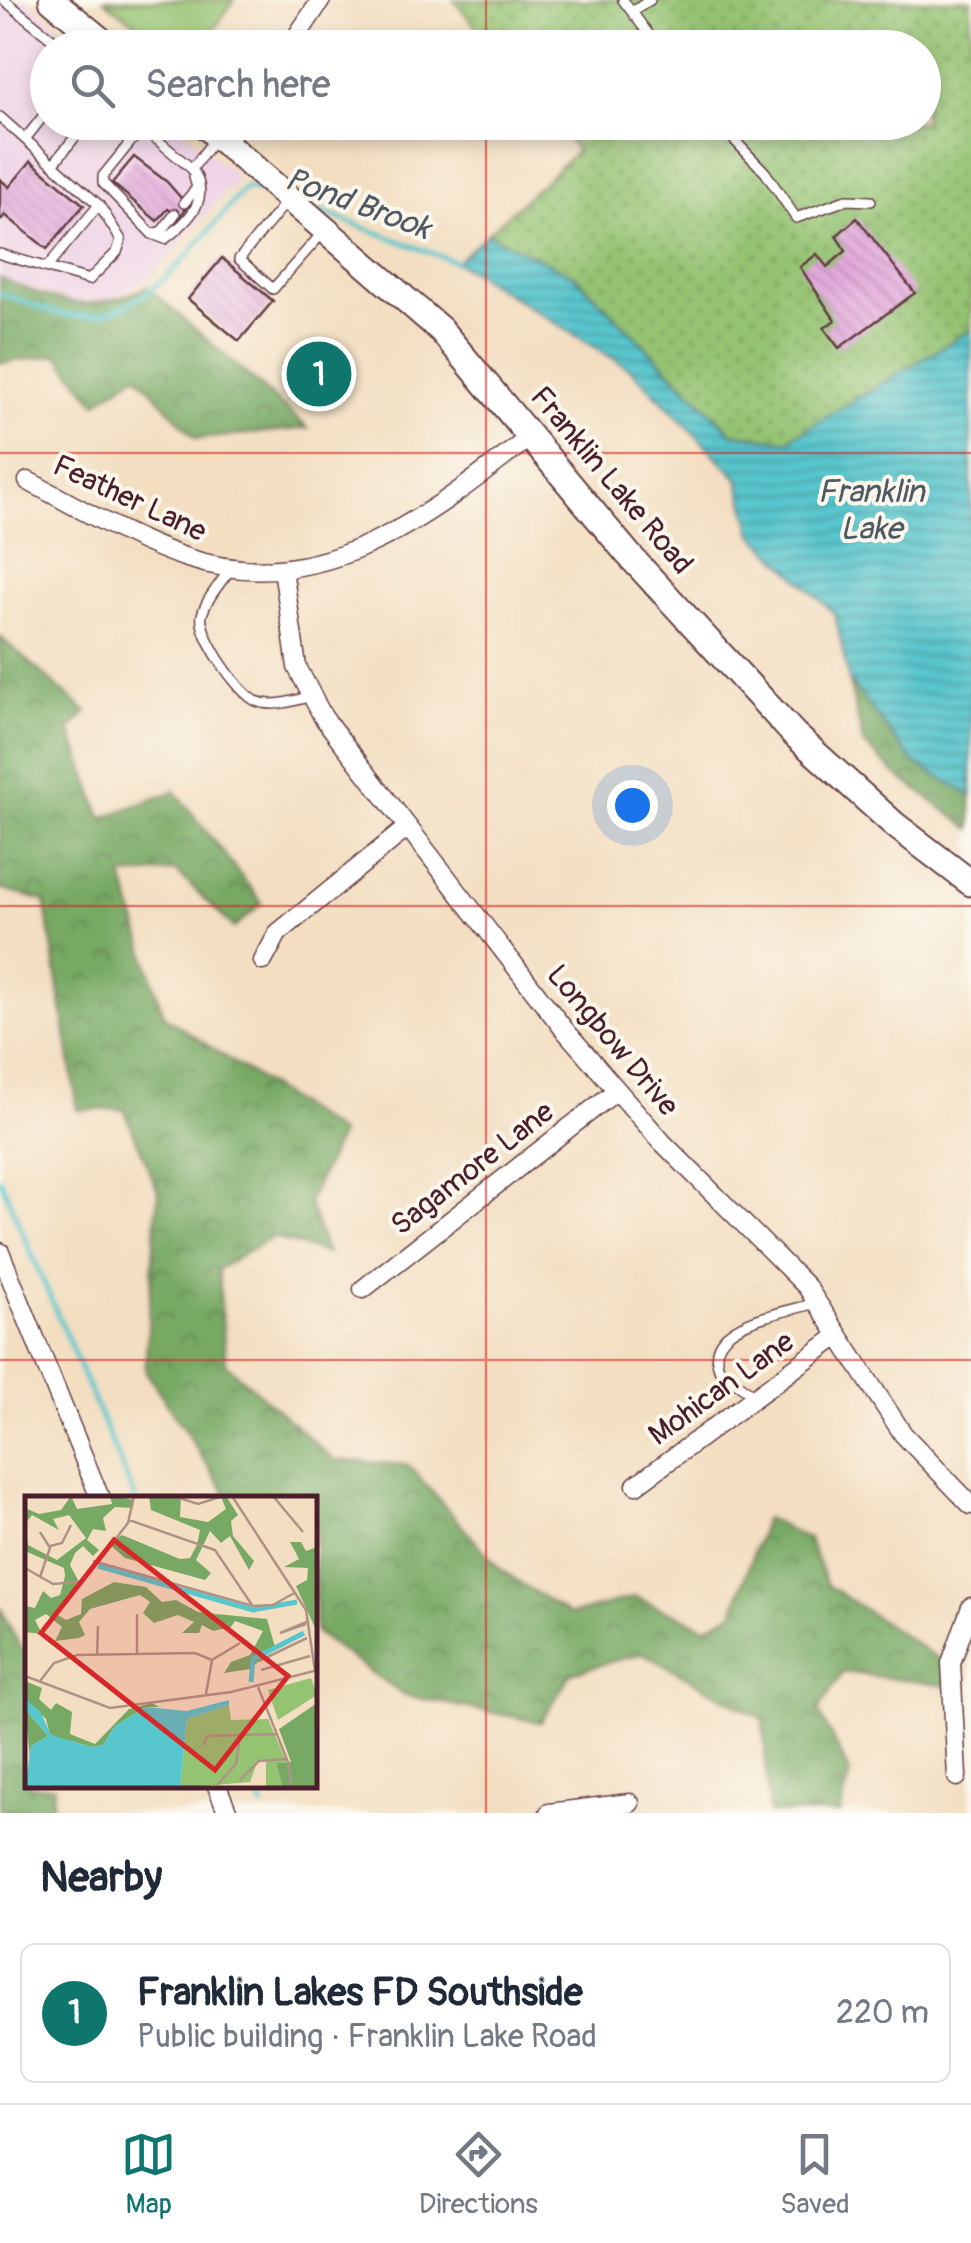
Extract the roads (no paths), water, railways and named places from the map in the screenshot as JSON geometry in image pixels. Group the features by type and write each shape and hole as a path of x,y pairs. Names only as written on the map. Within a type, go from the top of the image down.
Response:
{"main road":[{"path":"52,0 86,30"},
{"name":"Franklin Lake Road","path":"228,140 281,197 333,234 441,330 628,554 794,734 895,824 971,882"}],"street":[{"path":"301,30 321,0"},
{"name":"Feather Lane","path":"28,481 154,546 232,568 283,569 326,562 400,532 433,512 531,436"},
{"name":"Longbow Drive","path":"283,569 290,638 310,696 616,1091 780,1256 818,1302 903,1434 971,1505"},
{"path":"263,961 278,933 408,827"},
{"name":"Sagamore Lane","path":"363,1289 616,1091"},
{"path":"0,1252 99,1496"},
{"name":"Mohican Lane","path":"636,1485 838,1336"},
{"path":"957,1776 951,1663 971,1608"},
{"path":"218,1788 228,1813"},
{"path":"549,1813 630,1802"}],"lane":[{"path":"4,0 41,30"},
{"path":"623,0 645,30"},
{"path":"632,12 650,0"},
{"path":"0,117 55,162 118,230 117,252 89,280 0,254"},
{"path":"26,138 30,133"},
{"path":"55,162 73,140"},
{"path":"128,140 103,176 103,183 152,234 165,239 202,199 203,184 192,169 157,140"},
{"path":"184,203 196,188 192,169 213,140"},
{"path":"734,140 765,172 796,218 846,200 871,201"},
{"path":"281,197 272,220 240,259 273,289 307,250 333,234"},
{"path":"48,266 98,205"},
{"path":"152,234 162,231 175,214"},
{"path":"232,568 202,616 203,630 239,690 258,702 310,696"},
{"path":"756,1397 720,1370 719,1353 728,1336 747,1320 818,1302"}],"water":[{"name":"Franklin Lake","path":"487,234 575,276 733,434 787,441 971,330 971,795 913,762 849,680 835,614 753,534 738,478 632,370 456,262"}],"waterway":[{"name":"Pond Brook","path":"0,293 66,315 95,315 121,308 168,275 246,187 266,193"},
{"name":"Pond Brook","path":"319,211 456,262"},
{"path":"0,1179 134,1496"},
{"path":"256,1788 263,1807"}],"place":[{"name":"Franklin Lakes FD Southside","path":"319,374"}]}
